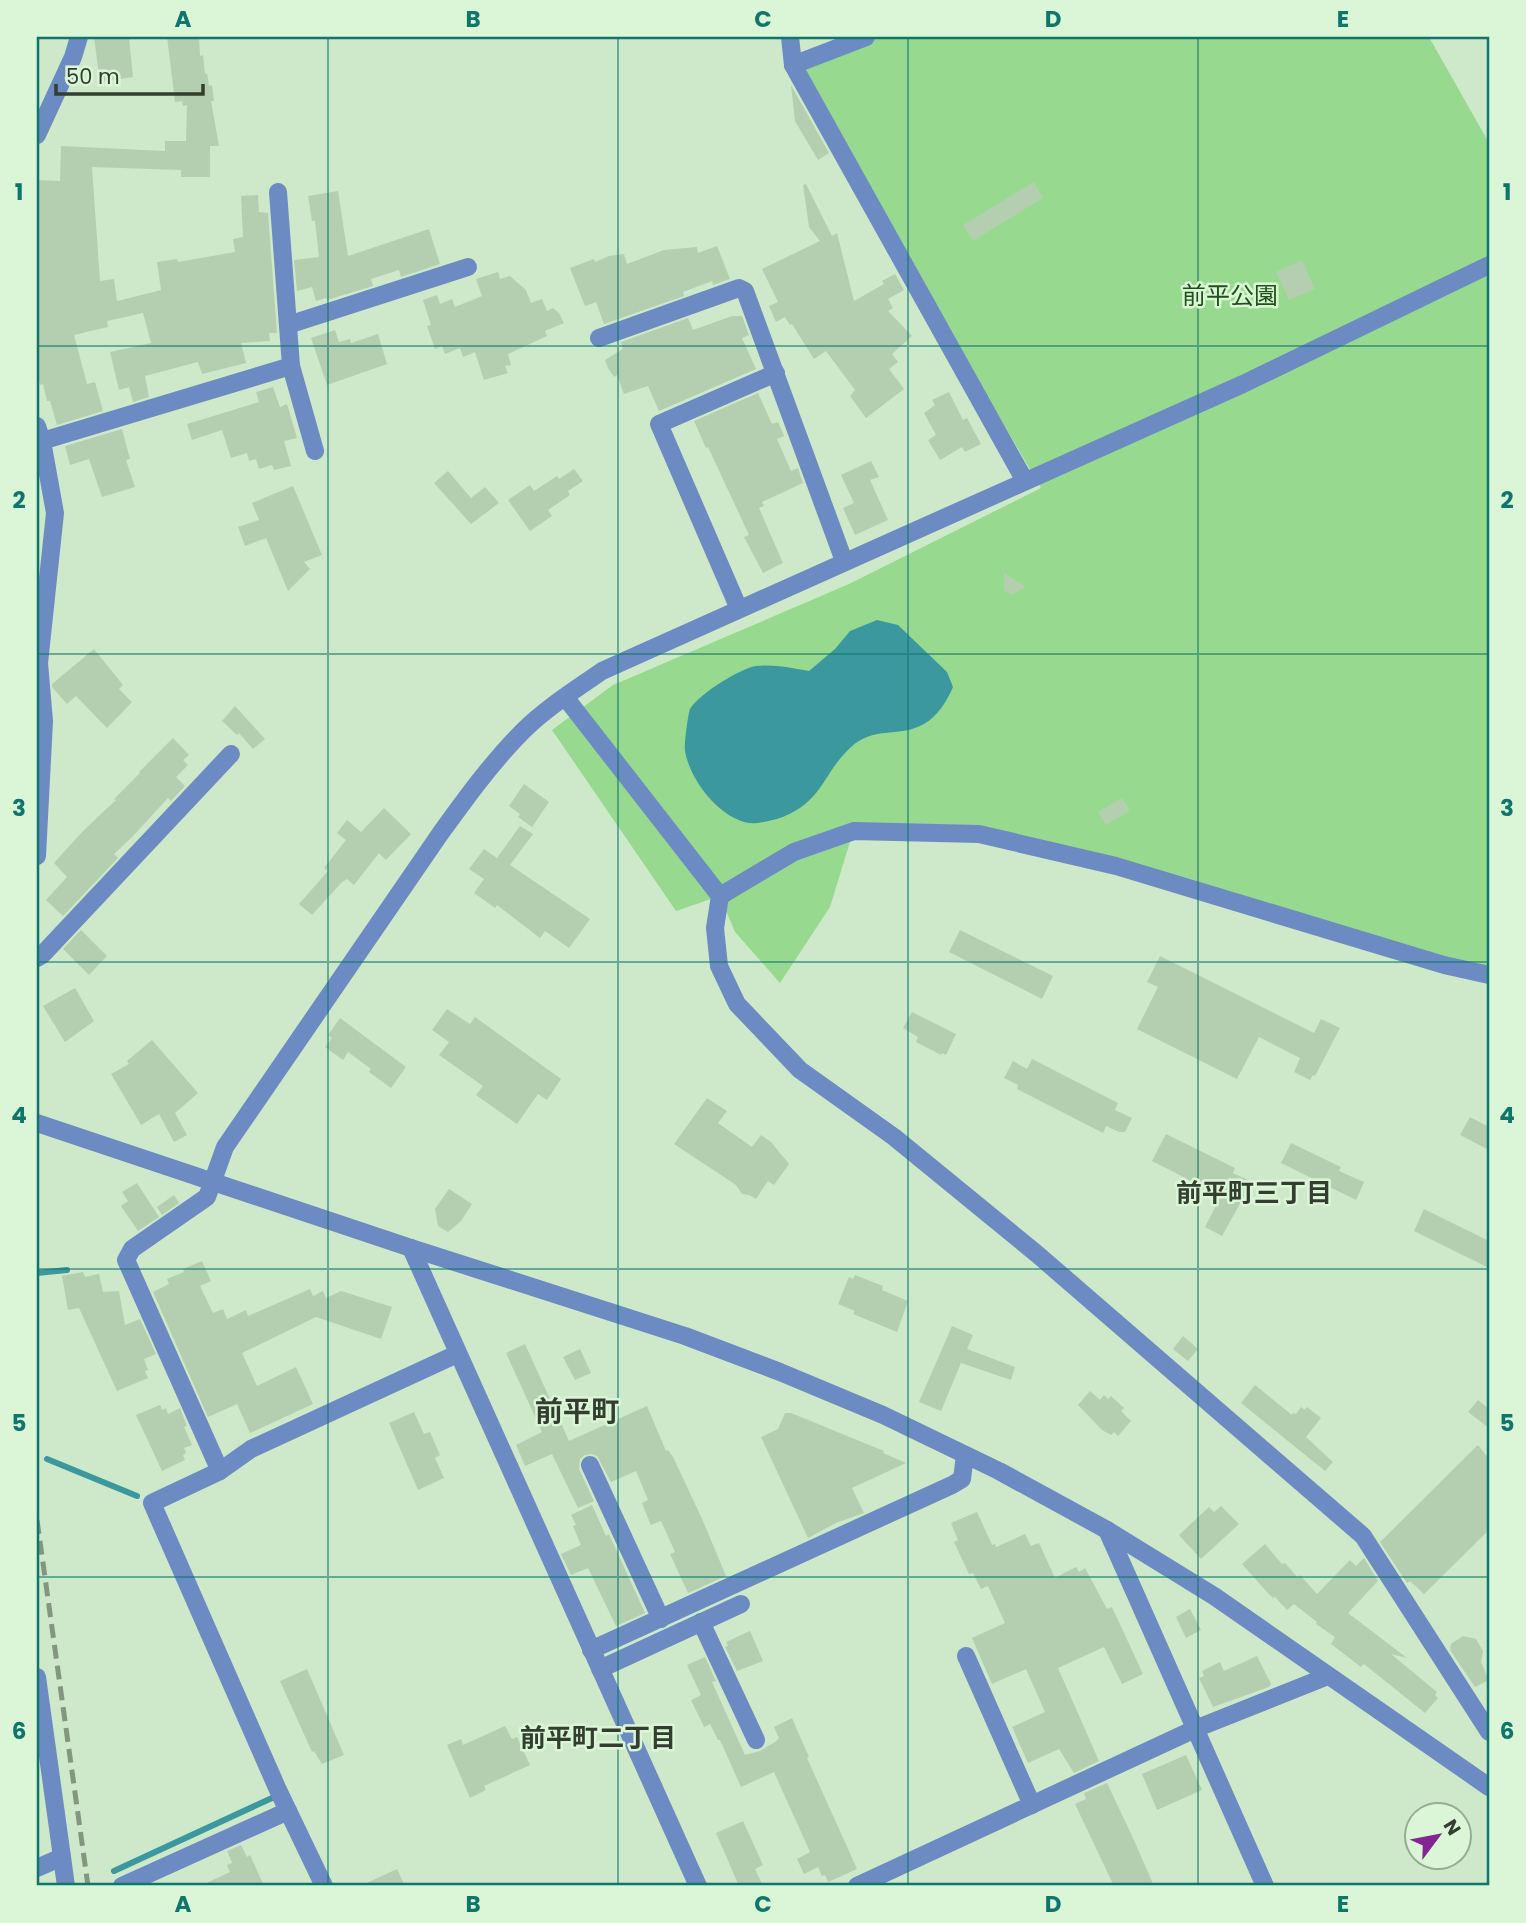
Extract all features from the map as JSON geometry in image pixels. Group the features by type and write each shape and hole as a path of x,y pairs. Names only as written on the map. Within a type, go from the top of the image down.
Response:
{"street":[{"path":"37,135 73,57 79,37"},
{"path":"790,37 793,65 1025,481"},
{"path":"793,65 866,37"},
{"path":"278,192 291,366 315,452"},
{"path":"220,1471 127,1260 132,1249 207,1197 225,1147 440,834 477,783 523,731 601,671 1243,384 1489,265"},
{"path":"288,325 468,267"},
{"path":"599,338 739,288 745,290 844,561"},
{"path":"37,856 44,721 39,663 55,513 39,434 291,366"},
{"path":"739,609 659,424 776,373"},
{"path":"565,697 720,896 715,928 719,966 737,1004 800,1070 894,1137 1037,1254 1363,1536 1489,1732"},
{"path":"37,958 231,754"},
{"path":"720,896 794,852 853,831 979,834 1116,866 1444,965 1489,975"},
{"path":"37,1123 685,1336 883,1415 1107,1530 1214,1596 1489,1787"},
{"path":"411,1248 698,1886"},
{"path":"324,1886 288,1811 152,1503 220,1471 251,1449 457,1354"},
{"path":"592,1650 952,1486 962,1479 965,1455"},
{"path":"590,1465 661,1619"},
{"path":"1107,1530 1265,1886"},
{"path":"600,1669 741,1604"},
{"path":"701,1622 757,1740"},
{"path":"966,1656 1032,1805"},
{"path":"858,1886 1195,1730 1328,1676"},
{"path":"37,1677 66,1886"},
{"path":"122,1886 288,1811"},
{"path":"37,1868 62,1857"}],"green space":[{"name":"前平公園","path":"866,37 1429,37 1489,143 1489,975 979,834 853,832 830,907 780,983 735,932 720,896 676,911 552,730 613,685 849,584 1041,488 793,65"}],"water":[{"path":"877,620 898,625 947,672 953,687 938,712 929,721 915,728 878,734 859,741 841,757 808,802 781,817 749,823 738,820 717,806 693,774 685,751 689,712 695,703 720,683 756,666 809,671 835,649 850,631"}],"building":[{"path":"94,37 129,37 133,77 100,82"},
{"path":"167,37 199,37 200,56 203,55 209,86 212,85 214,101 211,101 219,146 210,146 210,177 181,177 181,170 92,167 100,281 114,279 117,301 161,290 157,262 177,259 178,262 235,252 233,239 243,237 241,196 258,195 259,212 268,213 277,333 269,333 270,341 241,343 246,363 202,374 198,362 145,376 149,397 133,402 129,387 119,390 110,352 151,343 143,313 107,321 108,327 74,335 87,384 95,382 103,411 57,425 50,401 47,401 43,384 40,385 37,374 37,180 60,181 61,146 165,151 165,141 186,141 187,105 183,106 182,101 175,102"},
{"path":"791,85 829,153 818,160 795,121"},
{"path":"1034,182 1043,198 973,241 963,225"},
{"path":"806,184 832,236 837,233 854,301 884,284 882,281 895,274 904,290 888,299 893,308 888,311 912,336 892,354 898,362 889,369 904,389 866,418 850,396 855,390 826,351 814,359 792,324 790,325 785,317 776,322 769,306 778,302 762,269 820,241 809,227 803,185"},
{"path":"338,191 348,256 429,229 440,264 401,277 399,270 371,279 373,286 327,300 316,301 312,287 297,291 294,260 319,257 315,221 312,221 308,196"},
{"path":"717,246 730,279 713,285 712,281 683,292 684,296 604,324 596,302 585,306 570,268 609,256 624,254 627,264 664,250 697,247 698,253"},
{"path":"1302,260 1315,289 1289,300 1276,272"},
{"path":"498,272 500,279 510,276 526,290 531,303 542,299 547,311 553,308 564,323 545,331 547,336 508,354 511,365 505,366 508,373 484,380 475,352 463,357 460,348 445,354 442,346 435,349 427,326 431,325 423,300 437,295 440,304 452,299 455,307 482,296 476,279"},
{"path":"732,316 742,316 749,335 742,338 756,369 659,411 648,386 624,394 617,375 614,377 608,368 605,360 623,349 621,342 688,318 693,330"},
{"path":"335,330 339,342 350,339 351,343 378,334 387,364 327,385 311,338"},
{"path":"273,387 280,407 287,404 297,438 284,441 291,466 274,470 272,465 259,469 256,459 249,461 247,453 231,458 222,430 192,440 187,424 259,402 256,392"},
{"path":"949,392 963,420 967,418 981,444 965,452 962,447 940,460 928,440 936,435 924,413 935,405 932,400"},
{"path":"758,393 772,424 778,422 784,436 777,439 791,471 798,468 803,483 762,502 764,506 759,508 783,563 763,573 744,537 749,535 694,421"},
{"path":"122,429 130,459 126,460 135,487 102,497 89,459 70,465 65,446"},
{"path":"871,461 879,477 870,480 888,520 855,535 843,508 854,503 841,475"},
{"path":"574,469 583,481 568,491 570,495 548,510 552,516 530,531 508,500 530,485 534,491"},
{"path":"448,471 471,498 485,487 499,503 471,524 434,483"},
{"path":"293,486 322,555 304,562 310,569 288,591 266,538 245,546 238,527 259,520 252,503"},
{"path":"1004,573 1026,587 1011,595 1004,590"},
{"path":"94,649 123,685 119,689 132,702 107,728 76,696 67,704 52,687 52,684"},
{"path":"235,706 265,739 253,749 239,733 237,735 222,721"},
{"path":"173,738 189,755 183,760 188,765 176,777 185,786 171,801 168,798 114,854 118,858 63,916 46,900 67,877 54,863"},
{"path":"524,784 549,802 532,827 509,806"},
{"path":"1122,798 1130,811 1106,825 1098,812"},
{"path":"384,808 411,834 386,860 379,853 354,885 347,879 342,882 312,915 299,904 328,871 324,868 346,840 337,833 347,820 361,832"},
{"path":"520,826 533,834 510,865 590,919 569,948 545,931 540,938 497,905 495,908 474,893 484,879 469,869 484,849 497,858"},
{"path":"81,930 107,956 89,975 63,949"},
{"path":"960,930 1053,976 1042,999 949,952"},
{"path":"1160,956 1314,1033 1321,1019 1340,1028 1315,1076 1310,1080 1294,1072 1300,1058 1259,1037 1237,1079 1137,1029 1158,987 1147,982"},
{"path":"75,988 94,1021 65,1042 43,1006"},
{"path":"447,1009 470,1024 475,1017 561,1079 547,1100 538,1094 517,1124 476,1095 483,1086 439,1055 449,1042 432,1030"},
{"path":"912,1012 956,1034 946,1055 916,1042 918,1037 903,1028"},
{"path":"340,1018 406,1067 391,1088 348,1052 343,1060 325,1047 332,1038 328,1035"},
{"path":"152,1040 198,1093 175,1113 187,1135 174,1142 159,1114 141,1125 111,1074 129,1064 127,1061"},
{"path":"1032,1059 1118,1103 1115,1110 1132,1118 1125,1132 1106,1126 1103,1133 1017,1089 1018,1085 1004,1078 1013,1061 1027,1069"},
{"path":"707,1098 727,1111 718,1123 752,1147 761,1135 771,1142 789,1164 774,1185 768,1181 756,1199 742,1194 736,1185 674,1144"},
{"path":"1470,1117 1489,1127 1489,1150 1460,1135"},
{"path":"1166,1134 1235,1168 1233,1173 1252,1182 1222,1236 1205,1227 1221,1196 1152,1161"},
{"path":"1291,1143 1341,1167 1339,1171 1364,1182 1356,1200 1281,1163"},
{"path":"137,1183 159,1217 138,1231 121,1206 128,1201 122,1192"},
{"path":"449,1189 472,1204 461,1221 448,1232 438,1226 435,1209"},
{"path":"174,1195 179,1203 162,1215 157,1207"},
{"path":"1424,1209 1489,1241 1489,1268 1414,1231"},
{"path":"202,1261 211,1281 200,1286 213,1313 223,1309 227,1319 246,1310 248,1316 310,1289 313,1296 323,1291 326,1298 341,1291 392,1307 381,1339 316,1317 242,1353 257,1386 296,1367 313,1404 250,1433 237,1404 208,1417 153,1292 169,1284 167,1279"},
{"path":"83,1272 85,1277 99,1274 103,1292 119,1291 125,1325 140,1319 156,1354 144,1359 148,1378 117,1391 79,1308 68,1310 62,1276"},
{"path":"855,1275 883,1286 882,1290 908,1301 897,1332 853,1314 855,1311 838,1304 849,1277 853,1279"},
{"path":"952,1326 973,1335 967,1349 1015,1367 1011,1380 961,1363 941,1411 919,1402"},
{"path":"1183,1336 1198,1349 1188,1361 1173,1349"},
{"path":"525,1344 569,1441 647,1406 666,1451 673,1457 703,1521 726,1576 688,1593 670,1554 675,1552 661,1521 651,1525 645,1511 642,1503 648,1500 636,1471 611,1482 597,1456 585,1455 580,1459 579,1469 594,1501 578,1508 552,1454 525,1466 516,1445 542,1432 506,1353"},
{"path":"580,1349 591,1373 575,1380 563,1357"},
{"path":"1255,1385 1292,1415 1301,1407 1305,1410 1307,1407 1321,1418 1306,1437 1333,1462 1325,1471 1241,1403"},
{"path":"1090,1391 1100,1400 1104,1395 1108,1399 1111,1396 1124,1408 1121,1411 1131,1421 1118,1436 1114,1432 1111,1435 1102,1430 1078,1405"},
{"path":"1478,1400 1489,1409 1489,1428 1468,1412"},
{"path":"160,1405 162,1410 166,1408 168,1414 180,1408 192,1445 184,1448 185,1460 162,1471 136,1415"},
{"path":"414,1412 424,1434 430,1432 440,1455 435,1458 444,1478 418,1490 389,1423"},
{"path":"785,1413 791,1413 884,1451 883,1453 906,1463 852,1488 864,1513 836,1523 808,1538 761,1437 778,1429"},
{"path":"1478,1445 1489,1459 1489,1530 1424,1594 1410,1581 1407,1583 1380,1542"},
{"path":"592,1505 606,1536 609,1534 645,1613 616,1626 588,1568 571,1575 561,1554 581,1545 571,1515"},
{"path":"1221,1506 1239,1524 1201,1559 1179,1535 1209,1507 1214,1512"},
{"path":"977,1512 992,1545 995,1544 996,1547 1025,1534 1031,1546 1039,1543 1055,1578 1076,1567 1079,1572 1085,1568 1107,1609 1112,1607 1143,1674 1122,1684 1104,1647 1058,1668 1099,1761 1074,1773 1059,1749 1028,1763 1012,1727 1045,1712 1026,1669 992,1684 972,1638 1005,1623 988,1586 981,1589 973,1573 969,1574 954,1542 958,1540 951,1523"},
{"path":"1265,1544 1282,1564 1285,1563 1298,1578 1300,1575 1317,1594 1350,1560 1356,1566 1364,1558 1378,1581 1348,1613 1407,1658 1391,1654 1437,1692 1435,1695 1438,1698 1425,1713 1364,1664 1361,1667 1331,1644 1335,1637 1294,1604 1287,1610 1266,1591 1242,1564"},
{"path":"1190,1609 1201,1630 1186,1638 1176,1617"},
{"path":"750,1631 763,1661 737,1671 725,1647 728,1646 726,1642"},
{"path":"1463,1636 1476,1639 1483,1651 1481,1662 1489,1680 1475,1687 1450,1650 1451,1644"},
{"path":"1257,1656 1271,1684 1269,1687 1213,1707 1199,1678 1204,1676 1202,1671 1220,1662 1224,1671"},
{"path":"705,1657 716,1681 712,1682 745,1755 760,1751 775,1742 779,1738 774,1727 792,1718 857,1869 828,1882 818,1867 804,1874 797,1859 810,1852 774,1772 741,1787 720,1740 710,1724 704,1727 691,1700 701,1695 687,1665"},
{"path":"307,1669 344,1755 322,1764 314,1751 312,1752 280,1681"},
{"path":"505,1726 512,1739 517,1737 530,1765 484,1786 486,1790 470,1798 447,1745 461,1739 463,1745"},
{"path":"1186,1755 1202,1790 1157,1810 1142,1774"},
{"path":"1107,1783 1154,1886 1114,1886 1075,1804 1086,1799 1084,1793"},
{"path":"743,1821 763,1865 755,1869 763,1886 739,1886 716,1833"},
{"path":"241,1845 247,1857 250,1855 264,1886 200,1886 230,1872 227,1865 232,1863 227,1851"},
{"path":"397,1869 405,1886 360,1886"}],"waterway":[{"path":"37,1273 67,1270"},
{"path":"47,1459 137,1496"},
{"path":"114,1871 272,1798"}],"railway":[{"path":"37,1520 88,1886"}],"district":[{"name":"前平町三丁目","path":"1254,1193"},
{"name":"前平町","path":"577,1411"},
{"name":"前平町二丁目","path":"598,1738"}]}
